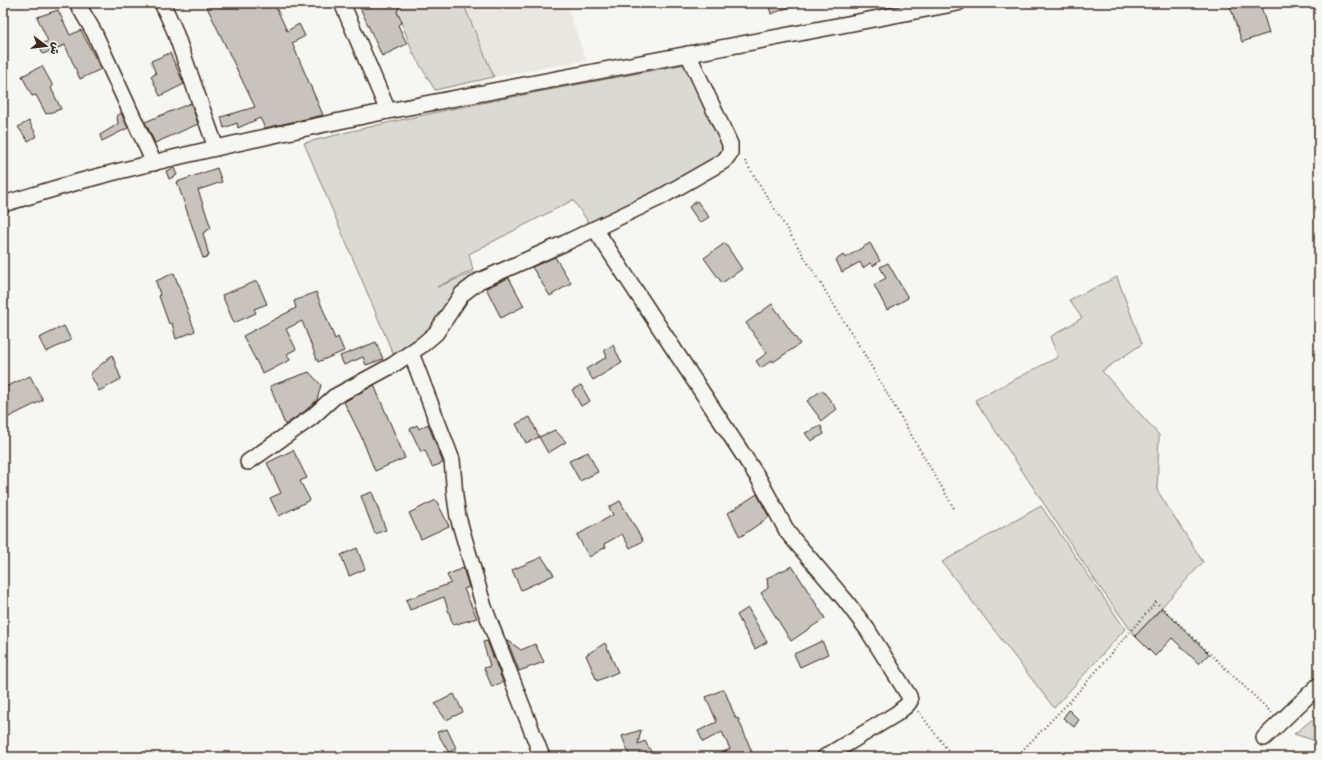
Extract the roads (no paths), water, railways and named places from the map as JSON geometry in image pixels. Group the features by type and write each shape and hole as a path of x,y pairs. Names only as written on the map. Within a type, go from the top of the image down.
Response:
{"street":[{"path":"77,3 94,32 154,163"},
{"path":"162,3 174,29 216,148"},
{"path":"342,3 388,111"},
{"path":"3,204 94,178 216,148 388,111 958,3"},
{"path":"248,462 311,418 334,397 393,365 411,353 436,333 462,294 479,281 661,197 724,161 730,153 730,144 688,54"},
{"path":"595,228 759,479 788,533 845,600 867,629 909,696 910,701 908,705 896,714 825,757"},
{"path":"411,353 452,460 458,516 484,607 542,757"},
{"path":"1264,738 1319,685"}]}
